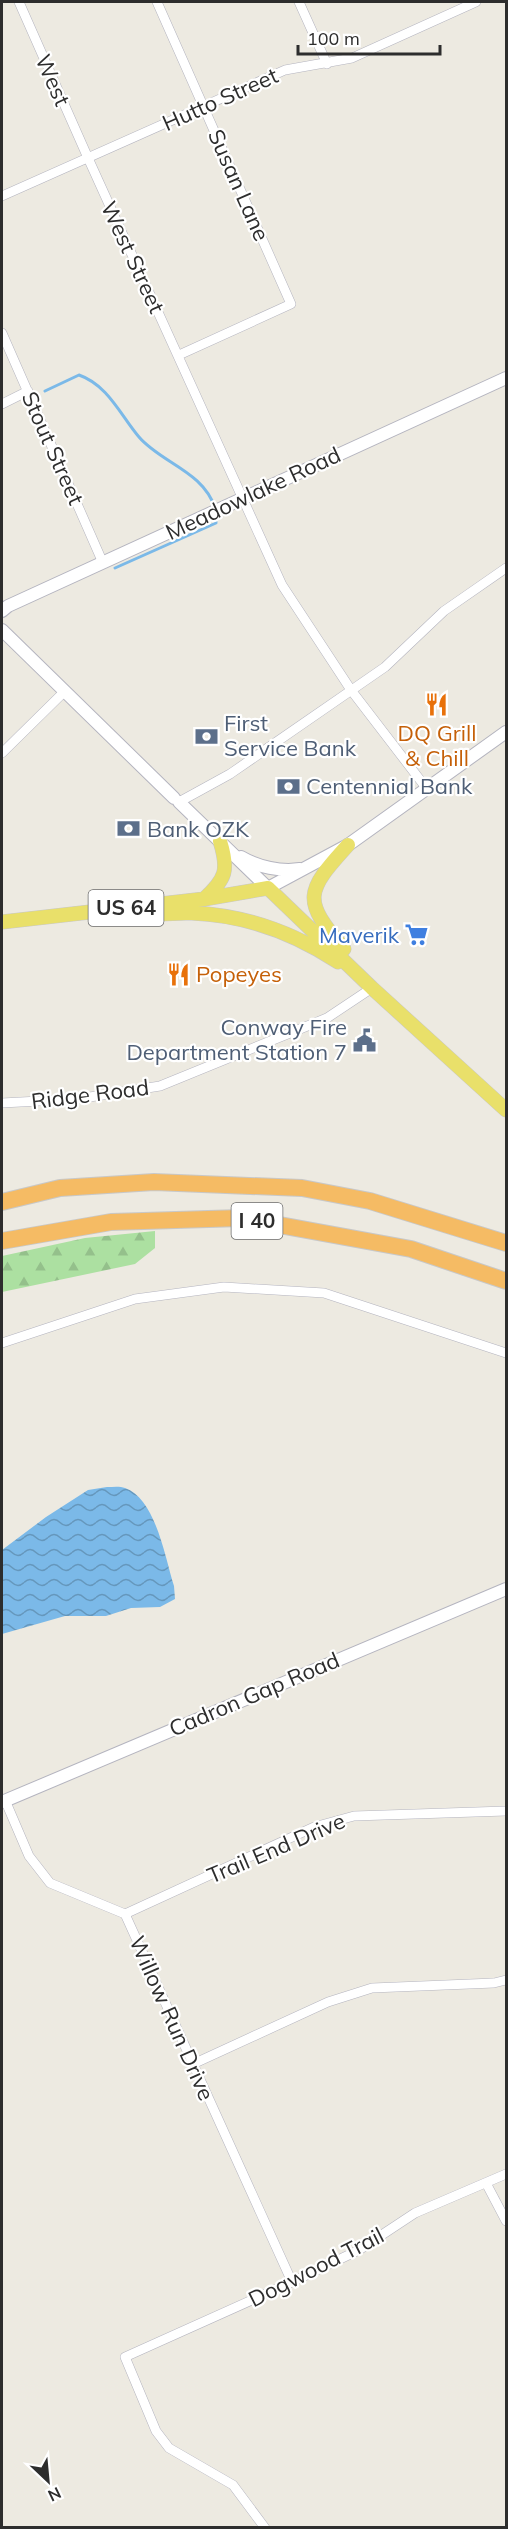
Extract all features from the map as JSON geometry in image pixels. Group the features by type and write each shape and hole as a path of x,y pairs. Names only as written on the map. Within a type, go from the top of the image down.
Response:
{"highway":[{"name":"I 40","path":"2,1202 60,1188 154,1182 302,1188 370,1201 507,1243"},
{"name":"I 40","path":"2,1241 111,1222 241,1218 411,1249 507,1281"}],"main road":[{"path":"204,899 224,877 226,860 220,841"},
{"path":"348,845 322,874 314,891 314,903 327,931 343,948 372,987"},
{"path":"268,888 507,1110"},
{"name":"US 64","path":"2,922 204,899 268,888"},
{"path":"47,917 147,916 189,912 231,916 280,931 335,960 372,987"}],"street":[{"name":"West","path":"19,2 88,158"},
{"name":"Susan Lane","path":"157,2 291,304 178,355"},
{"path":"299,2 327,64"},
{"name":"Hutto Street","path":"2,196 285,70 352,58 476,2"},
{"name":"West Street","path":"88,158 178,355"},
{"name":"Stout Street","path":"2,333 103,563"},
{"path":"178,355 282,585 351,690 427,789"},
{"name":"Meadowlake Road","path":"2,611 8,606 215,510 507,378"},
{"path":"2,404 28,391"},
{"path":"177,800 230,774 385,667 444,611 507,568"},
{"path":"2,630 268,888 348,845 507,732"},
{"path":"2,753 65,691"},
{"path":"234,853 247,860 270,867 290,870 307,868"},
{"name":"Ridge Road","path":"2,1103 78,1099 160,1086 327,1018 372,987"},
{"path":"2,1343 135,1299 224,1287 324,1293 507,1353"},
{"name":"Cadron Gap Road","path":"3,1801 507,1589"},
{"name":"Willow Run Drive","path":"3,1801 29,1856 50,1883 125,1914 292,2283"},
{"name":"Trail End Drive","path":"125,1914 314,1827 354,1815 507,1811"},
{"path":"193,2064 328,2002 372,1988 494,1983 507,1980"},
{"name":"Dogwood Trail","path":"265,2528 233,2485 169,2448 156,2431 125,2357 292,2283 359,2250 415,2213 507,2174"},
{"path":"486,2183 507,2222"}],"green space":[{"path":"155,1231 155,1248 135,1264 2,1292 2,1256 85,1238"}],"water":[{"path":"107,1487 125,1488 136,1494 152,1516 163,1546 174,1586 175,1599 160,1607 131,1608 106,1616 65,1616 2,1634 2,1550 46,1517 88,1490"}],"waterway":[{"path":"45,391 79,375 98,386 148,446 201,485 215,508"},
{"path":"115,568 216,523 215,515"}],"place":[{"name":"DQ Grill & Chill","path":"437,704"},
{"name":"First Service Bank","path":"206,736"},
{"name":"Centennial Bank","path":"288,786"},
{"name":"Bank OZK","path":"129,829"},
{"name":"Maverik","path":"417,935"},
{"name":"Popeyes","path":"178,974"},
{"name":"Conway Fire Department Station 7","path":"365,1040"}]}
